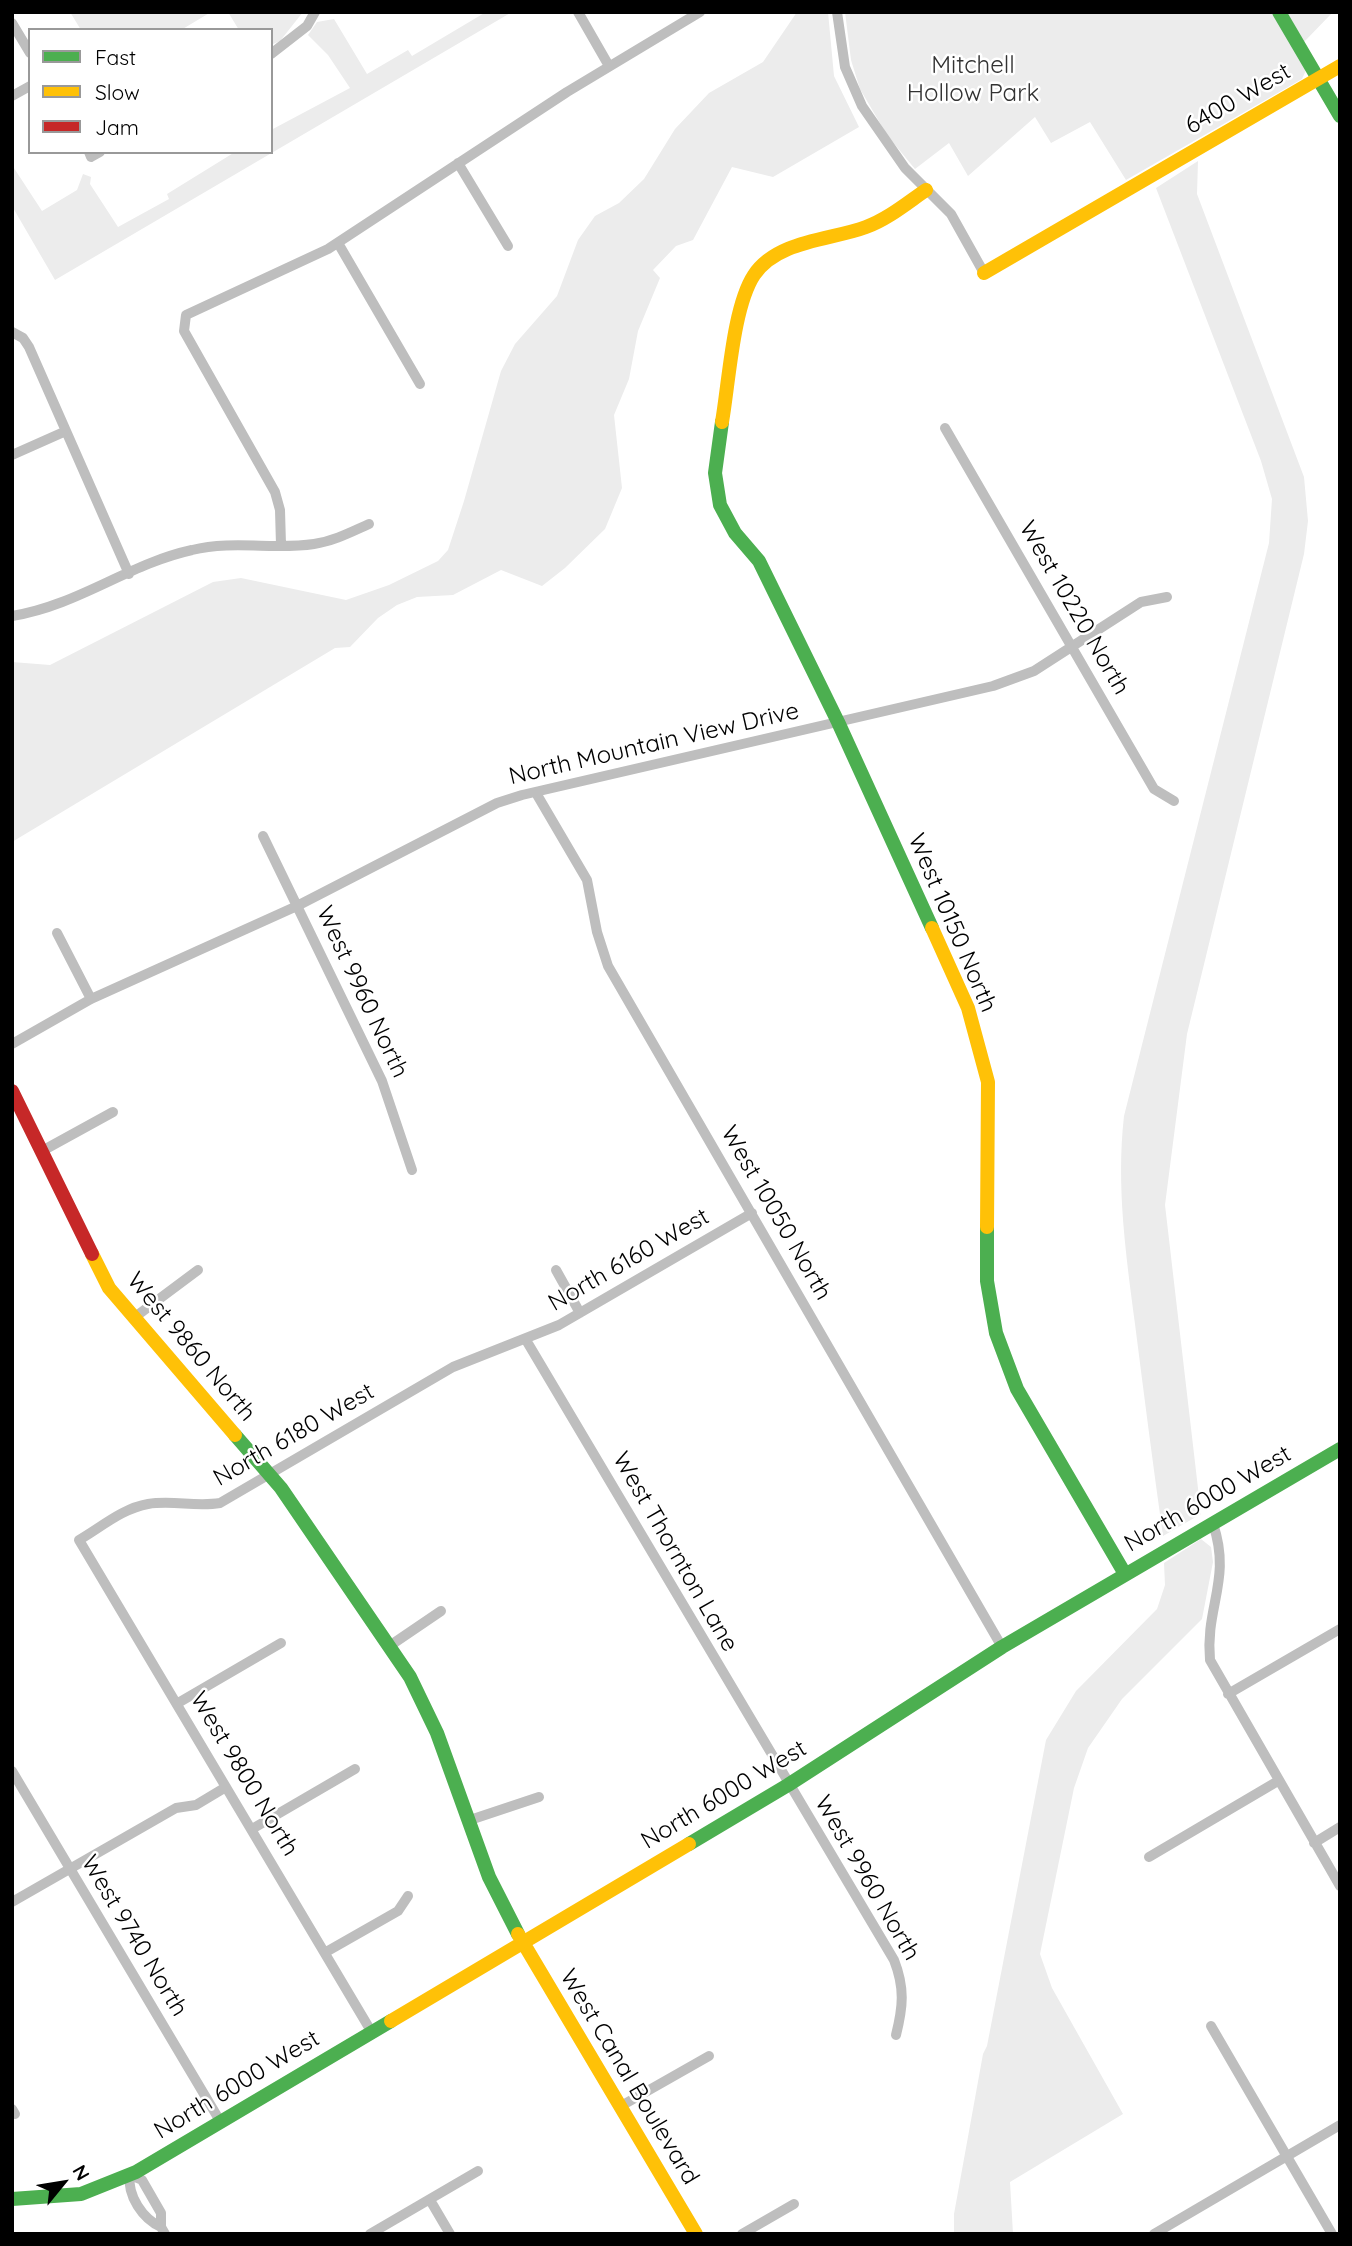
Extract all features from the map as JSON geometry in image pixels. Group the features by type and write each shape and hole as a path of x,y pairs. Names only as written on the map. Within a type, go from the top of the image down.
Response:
{"street":[{"path":"273,52 306,27 315,12"},
{"path":"578,12 609,66"},
{"path":"281,545 280,510 271,483 186,335 183,323 192,310 338,243 609,66 700,12"},
{"path":"837,12 845,67 862,106 905,168 951,214 984,273"},
{"path":"1279,12 1340,116"},
{"path":"12,23 28,50"},
{"name":"6400 West","path":"984,273 1340,66"},
{"path":"12,96 28,87"},
{"path":"458,163 508,246"},
{"name":"West 10150 North","path":"926,190 882,220 864,228 803,242 768,262 755,273 741,301 715,473 720,505 734,533 759,561 838,722 968,1008 988,1083 987,1281 996,1333 1017,1389 1125,1573"},
{"path":"338,243 420,384"},
{"path":"12,332 23,338 29,347 129,574"},
{"name":"West 10220 North","path":"944,428 1154,789 1174,801"},
{"path":"12,455 66,431"},
{"path":"12,616 70,601 167,557 208,547 323,542 369,524"},
{"name":"North Mountain View Drive","path":"12,1044 91,999 297,906 497,803 993,686 1034,671 1141,602 1167,597"},
{"name":"West 10050 North","path":"536,793 587,880 597,932 608,966 1002,1647"},
{"name":"West 9960 North","path":"263,836 382,1081 412,1170"},
{"path":"57,933 91,999"},
{"name":"West 9860 North","path":"12,1091 110,1287 309,1526 388,1647"},
{"path":"42,1151 113,1112"},
{"name":"North 6160 West","path":"526,1340 580,1313 752,1213"},
{"path":"135,1317 198,1270"},
{"path":"556,1270 580,1313"},
{"name":"North 6180 West","path":"79,1540 129,1509 149,1504 201,1506 220,1503 453,1367 526,1340"},
{"name":"West Thornton Lane","path":"526,1340 788,1785"},
{"name":"North 6000 West","path":"12,2199 81,2193 130,2175 788,1785 1002,1647 1125,1573 1340,1449"},
{"path":"1213,1524 1219,1542 1222,1570 1208,1635 1210,1660 1340,1886"},
{"name":"West 9800 North","path":"79,1540 371,2031"},
{"path":"441,1611 388,1647 428,1708 470,1820 485,1871 523,1943"},
{"path":"1228,1694 1340,1629"},
{"path":"178,1703 281,1643"},
{"path":"252,1829 355,1769"},
{"name":"West 9740 North","path":"12,1771 220,2121"},
{"path":"1149,1857 1278,1781"},
{"name":"West 9960 North","path":"788,1785 894,1960 901,1979 904,2004 896,2035"},
{"path":"12,1902 176,1808 196,1805 226,1787"},
{"path":"470,1820 539,1797"},
{"path":"1314,1843 1340,1827"},
{"path":"326,1952 398,1911 408,1896"},
{"name":"West Canal Boulevard","path":"523,1943 696,2234"},
{"path":"1211,2026 1332,2234"},
{"path":"621,2106 709,2056"},
{"path":"1154,2234 1340,2125"},
{"path":"370,2234 478,2171"},
{"path":"130,2175 142,2180 161,2213 163,2230 147,2221 128,2187 130,2175"},
{"path":"430,2200 450,2234"},
{"path":"742,2234 794,2204"}],"green space":[{"path":"70,12 211,12 184,28 80,28"},
{"path":"228,12 303,12 280,41 273,44 273,28 238,28"},
{"path":"486,12 512,12 273,152 273,129 350,88 328,55 308,35 317,22 334,19 367,74 408,50 412,56"},
{"path":"797,12 828,12 834,76 859,127 773,177 732,167 693,240 676,246 653,270 660,278 638,331 629,379 614,415 622,488 605,529 542,586 501,570 453,595 417,597 397,605 378,618 350,647 335,648 12,842 12,662 50,665 213,582 241,578 346,600 389,585 438,561 448,550 501,371 515,344 557,296 578,240 595,216 619,203 644,179 675,129 709,93 763,62"},
{"name":"Mitchell Hollow Park","path":"845,12 1273,12 1307,68 1302,79 1126,180 1090,122 1051,143 1035,117 968,176 949,143 915,169 887,135 860,89 851,60"},
{"path":"1287,12 1333,12 1304,42"},
{"path":"232,154 270,154 55,280 12,206 12,165 42,211 77,190 83,174 91,177 90,184 118,227 169,199 167,194"},
{"path":"1198,161 1197,194 1304,477 1308,521 1304,554 1187,1034 1165,1205 1201,1514 1163,1536 1125,1246 1121,1168 1124,1116 1269,543 1272,499 1261,461 1156,188"},
{"path":"1201,1539 1211,1547 1213,1562 1202,1619 1122,1699 1088,1748 1074,1788 1040,1954 1052,1988 1123,2114 1010,2182 1013,2234 954,2234 954,2214 983,2054 987,2046 1046,1740 1076,1691 1157,1609 1165,1585 1164,1563"}],"traffic: fast":[{"path":"1279,12 1340,116"},
{"path":"722,422 715,473 720,505 735,533 759,561 838,722 932,928"},
{"path":"987,1227 987,1281 996,1333 1017,1389 1125,1574"},
{"path":"235,1435 281,1488 410,1677 437,1733 489,1877 518,1934"},
{"path":"689,1844 788,1785 1002,1647 1340,1449"},
{"path":"12,2199 81,2194 136,2172 391,2021"}],"traffic: slow":[{"path":"984,273 1340,66"},
{"path":"722,422 741,306 754,275 764,263 791,248 874,224 926,190"},
{"path":"932,928 968,1008 988,1082 987,1227"},
{"path":"92,1254 109,1288 235,1435"},
{"path":"391,2021 689,1844"},
{"path":"518,1934 696,2234"}],"traffic: jam":[{"path":"12,1091 92,1254"}]}
